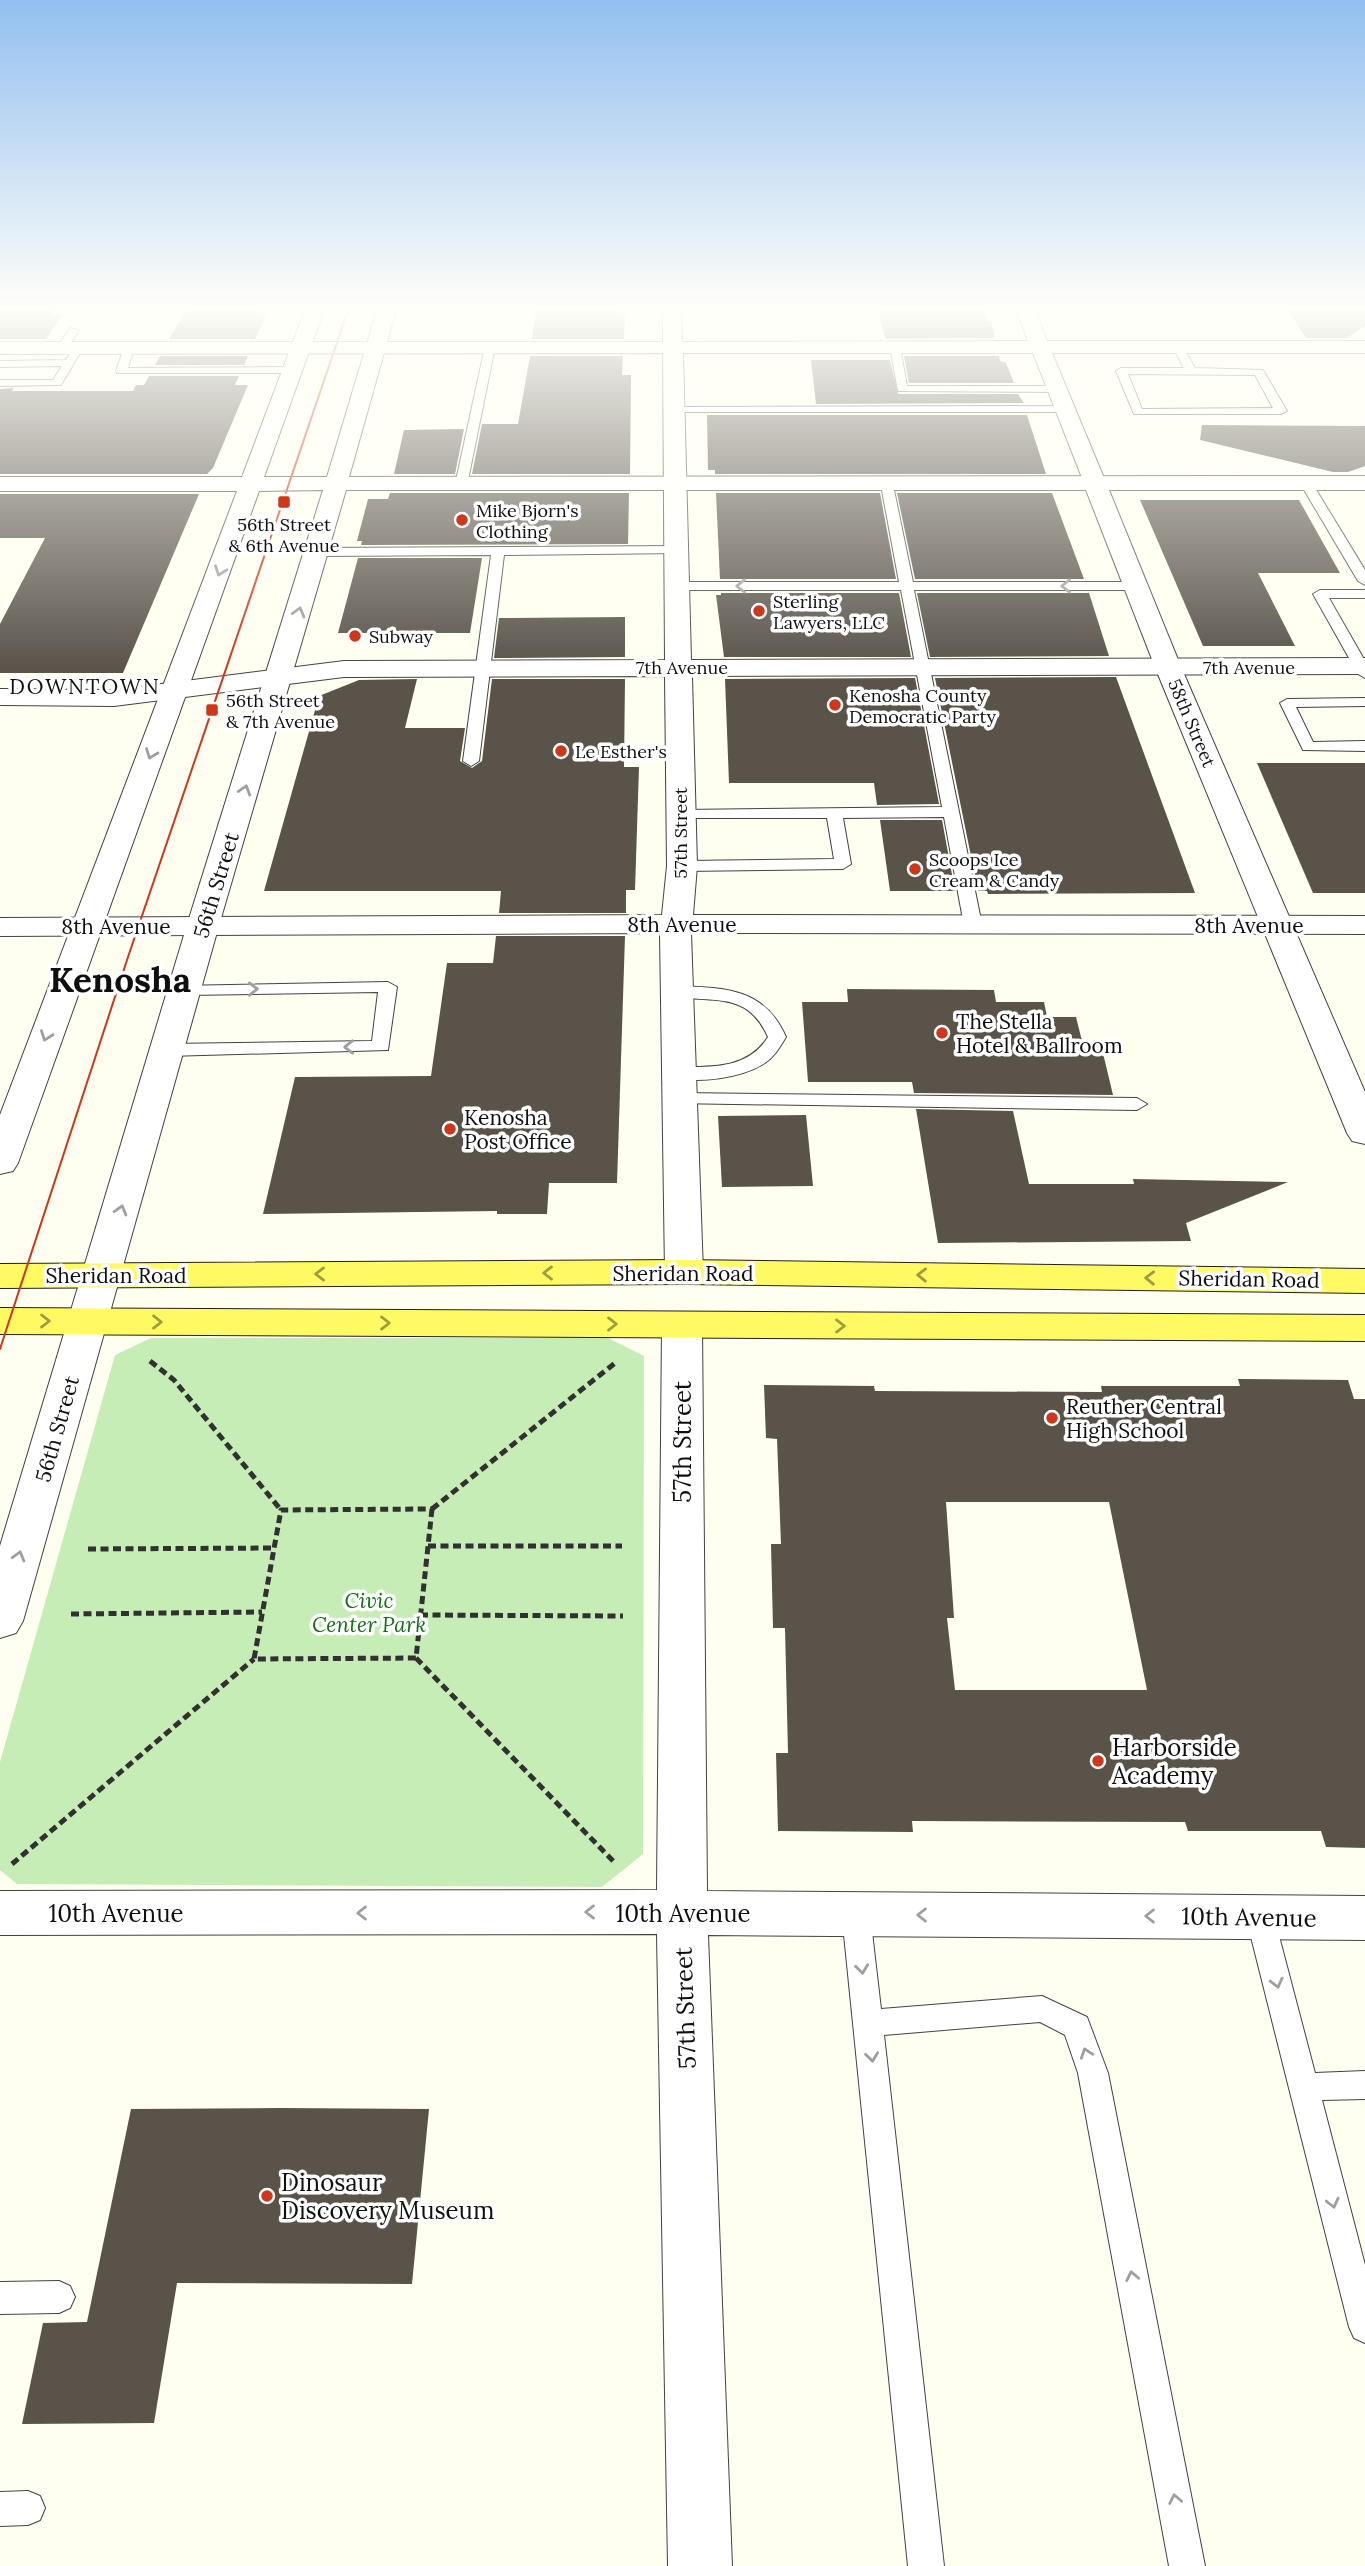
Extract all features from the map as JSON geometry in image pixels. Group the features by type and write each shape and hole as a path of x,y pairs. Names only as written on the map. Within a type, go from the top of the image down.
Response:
{"main road":[{"name":"Sheridan Road","path":"0,1276 684,1272 1365,1281"},
{"path":"0,1321 1365,1328"}],"street":[{"path":"0,1163 85,926 176,691 272,430"},
{"name":"56th Street","path":"0,1621 203,925 280,677 352,430"},
{"name":"57th Street","path":"674,430 682,866 676,923 676,991 684,1272"},
{"name":"58th Street","path":"1074,430 1134,586 1365,1133"},
{"path":"0,484 1365,484"},
{"name":"7th Avenue","path":"0,697 114,698 344,669 1363,668"},
{"name":"8th Avenue","path":"0,927 676,923 1365,925"},
{"name":"57th Street","path":"682,1325 682,1913 700,2566"},
{"name":"10th Avenue","path":"4,1890 682,1913 1365,1918"}],"lane":[{"path":"461,485 473,430"},
{"path":"1306,483 1365,581"},
{"path":"887,485 973,925"},
{"path":"317,552 676,550"},
{"path":"471,761 498,551"},
{"path":"677,586 1134,586"},
{"path":"1363,668 1320,594 1365,594"},
{"path":"1365,702 1287,703 1308,747 1365,746"},
{"path":"681,815 951,812"},
{"path":"682,866 843,864 834,813"},
{"path":"167,1050 381,1046 388,987 184,990"},
{"path":"676,991 709,992 743,999 762,1010 773,1023 777,1037 771,1050 758,1061 678,1086"},
{"path":"678,1086 1137,1104"},
{"path":"856,1914 926,2566"},
{"path":"1260,1917 1365,2327"},
{"path":"868,2023 1042,2009 1077,2026 1093,2073 1187,2566"},
{"path":"1303,2087 1365,2085"},
{"path":"0,2298 59,2297"}],"path":[{"path":"281,1510 432,1508 623,1357"},
{"path":"4,1890 254,1659 281,1510 174,1380 147,1358"},
{"path":"416,1658 432,1508"},
{"path":"428,1546 622,1546"},
{"path":"88,1549 274,1548"},
{"path":"71,1614 262,1612"},
{"path":"420,1615 623,1616"},
{"path":"254,1659 416,1658 618,1867"}],"green space":[{"name":"Civic Center Park","path":"151,1338 608,1338 644,1356 643,1854 602,1887 17,1884 0,1870 0,1762 115,1355"}],"building":[{"path":"0,430 229,430 213,468 207,474 0,474"},
{"path":"404,430 464,430 455,474 394,474"},
{"path":"481,430 630,430 630,474 472,474"},
{"path":"707,430 1032,430 1046,474 715,474 715,470 708,470"},
{"path":"1201,430 1365,430 1365,466 1348,472 1333,472 1200,440"},
{"path":"390,493 629,493 628,544 361,545 362,541 357,541 368,499 388,499"},
{"path":"716,493 880,493 896,579 720,579"},
{"path":"897,493 1052,493 1084,579 915,579"},
{"path":"0,494 199,494 123,673 0,673 0,624 45,538 0,538"},
{"path":"1140,500 1299,500 1340,573 1258,573 1295,646 1203,646"},
{"path":"358,558 482,558 470,633 338,633"},
{"path":"899,593 911,657 724,657 716,595"},
{"path":"917,593 1089,593 1109,656 930,657"},
{"path":"625,617 625,657 494,658 499,618"},
{"path":"1116,677 1195,893 988,894 987,891 978,891 935,678"},
{"path":"915,678 939,804 877,805 874,783 729,783 725,679"},
{"path":"417,679 405,728 465,728 460,761 472,768 482,761 492,679 625,679 624,767 639,767 635,890 626,890 626,913 499,913 501,891 264,891 319,696 359,680"},
{"path":"1257,763 1365,763 1365,893 1313,893"},
{"path":"880,820 942,820 955,891 890,891"},
{"name":"Kenosha Post Office","path":"496,936 625,936 617,1183 549,1183 547,1214 497,1214 497,1211 263,1214 295,1077 431,1076 447,963 493,963"},
{"name":"The Stella Hotel & Ballroom","path":"847,989 994,990 996,1002 1044,1002 1047,1017 1076,1017 1084,1049 1102,1049 1113,1095 914,1093 912,1082 808,1082 802,1002 848,1002"},
{"path":"916,1109 1013,1111 1029,1184 1134,1184 1133,1179 1288,1182 1186,1223 1191,1241 938,1243"},
{"path":"806,1115 813,1186 722,1187 718,1116"},
{"path":"1238,1379 1348,1380 1354,1399 1365,1399 1365,1848 1326,1847 1321,1831 1188,1831 1185,1822 912,1821 913,1832 778,1831 776,1753 788,1753 785,1628 773,1628 771,1544 781,1544 777,1439 766,1438 764,1385 874,1386 875,1391 1102,1392 1101,1386 1240,1386","holes":["946,1502 1109,1502 1147,1690 955,1690 947,1618 954,1618"]},
{"name":"Dinosaur Discovery Museum","path":"131,2109 429,2109 412,2284 177,2283 154,2423 22,2424 43,2323 87,2322"}],"tram line":[{"path":"0,1349 128,957 307,430"}],"place":[{"name":"56th Street & 6th Avenue","path":"284,502"},
{"name":"Mike Bjorn's Clothing","path":"462,520"},
{"name":"Sterling Lawyers, LLC","path":"759,611"},
{"name":"Subway","path":"355,636"},
{"name":"Kenosha County Democratic Party","path":"835,705"},
{"name":"56th Street & 7th Avenue","path":"212,710"},
{"name":"Le Esther's","path":"561,751"},
{"name":"Scoops Ice Cream & Candy","path":"915,869"},
{"name":"The Stella Hotel & Ballroom","path":"942,1033"},
{"name":"Kenosha Post Office","path":"450,1129"},
{"name":"Reuther Central High School","path":"1052,1418"},
{"name":"Harborside Academy","path":"1098,1761"},
{"name":"Dinosaur Discovery Museum","path":"267,2196"}],"district":[{"name":"DOWNTOWN","path":"85,686"},
{"name":"Kenosha","path":"120,979"}]}
